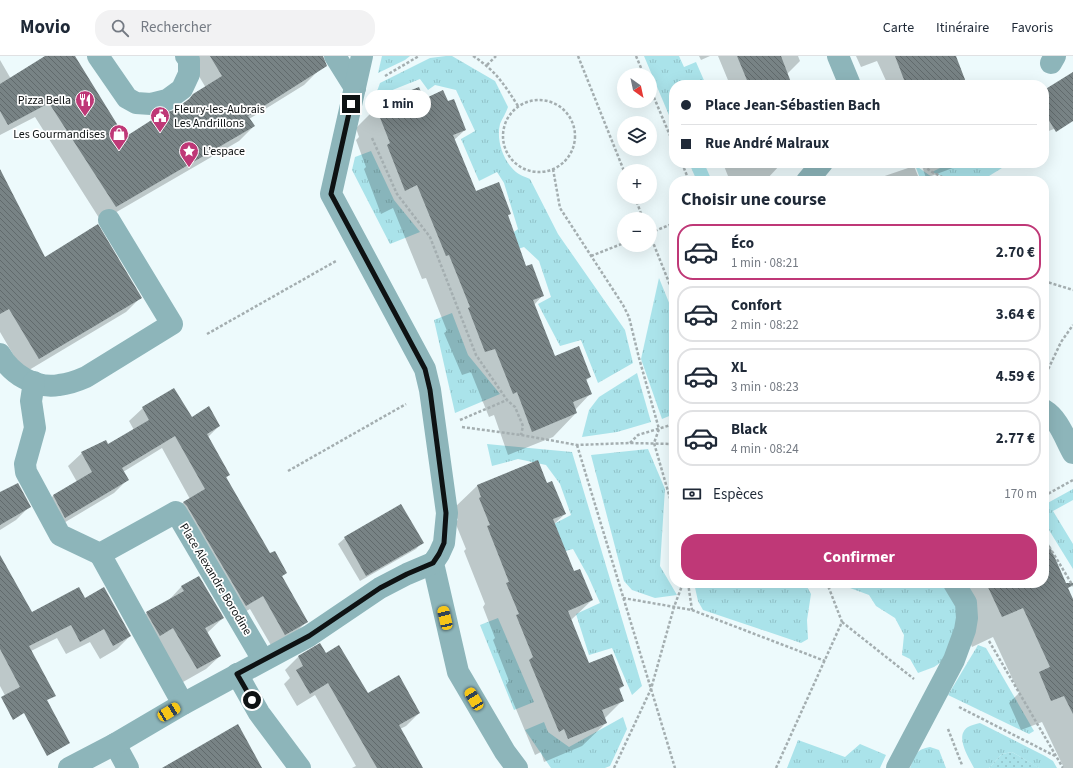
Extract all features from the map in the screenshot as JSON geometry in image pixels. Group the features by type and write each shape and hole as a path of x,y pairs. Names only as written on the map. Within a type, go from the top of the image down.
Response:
{"street":[{"path":"98,56 127,98 136,103 151,104 167,100 182,89 189,74 189,60 186,56"},
{"path":"335,56 355,88"},
{"path":"69,768 115,744 237,674 309,636 380,588 433,563 444,543 446,513 442,431 425,369 331,194 362,56"},
{"path":"838,56 848,80"},
{"path":"811,176 818,168"},
{"path":"0,354 4,362 20,377 44,385 58,386 86,377 172,324 109,220"},
{"path":"34,382 31,401 35,428 25,464 26,472 60,535 100,554 183,704"},
{"path":"1049,413 1060,427 1073,453"},
{"name":"Place Alexandre Borodine","path":"100,554 176,512 263,660"},
{"path":"433,563 458,672 505,752 517,768"},
{"path":"897,768 954,660 965,630 967,618 966,603 957,588"},
{"path":"237,674 260,714 300,768"},
{"path":"115,744 128,768"}],"path":[{"path":"472,56 487,65 503,83 518,106"},
{"path":"487,65 496,56"},
{"path":"578,56 621,164"},
{"path":"636,56 641,68"},
{"path":"541,99 554,102 564,108 571,118 575,130 575,143 571,154 562,164 541,172 529,171 519,166 510,158 505,148 503,136 504,125 510,114 518,106 529,101 541,99"},
{"path":"657,105 669,133"},
{"path":"346,126 369,132 397,194 430,237 476,355 507,400 515,407 523,426 521,435"},
{"path":"926,168 940,176"},
{"path":"552,169 560,208 623,305 629,317 659,429 654,443 669,495"},
{"path":"657,231 669,225"},
{"path":"591,256 617,246"},
{"path":"207,334 359,248"},
{"path":"657,252 669,282"},
{"path":"1049,283 1073,290"},
{"path":"1049,367 1061,342 1073,325"},
{"path":"288,471 430,390"},
{"path":"442,431 507,400"},
{"path":"630,443 638,435 669,426"},
{"path":"442,431 521,435 577,445 630,443 669,444"},
{"path":"577,445 675,768"},
{"path":"1049,493 1073,480"},
{"path":"1049,546 1073,586"},
{"path":"614,768 651,689 674,607 681,588"},
{"path":"689,588 692,610"},
{"path":"829,588 842,622 935,695 1055,756"},
{"path":"623,598 692,610 825,661"},
{"path":"776,768 842,622"},
{"path":"989,639 1063,768"}],"green space":[{"path":"382,56 410,56 378,73"},
{"path":"452,56 495,81 508,107 500,124 499,130 500,143 507,162 516,172 530,179 558,234 625,330 633,363 598,383 581,340 560,346 538,304 551,297 539,261 524,247 509,252 503,240 518,229 504,183 497,172 479,181 461,139 475,131 456,90 435,85 428,90 420,79 375,97 380,83 430,58"},
{"path":"644,56 679,56 684,67 696,62 704,80 669,80 669,115 657,87 657,68 649,68"},
{"path":"371,151 394,200 420,232 390,244 352,170 355,157"},
{"path":"691,168 706,168 710,176 695,176"},
{"path":"916,168 919,168 931,176 919,176"},
{"path":"940,168 1002,168 989,176 941,176 932,172"},
{"path":"659,278 669,303 669,416 662,419 641,359"},
{"path":"452,313 468,355 500,394 455,413 434,320"},
{"path":"637,373 651,422 617,432 582,437 589,410 599,397"},
{"path":"487,444 572,452 642,686 632,695 612,648 589,655 576,614 600,603 588,576 573,549 558,553 548,527 571,515 560,484 546,465 518,459 492,466"},
{"path":"648,449 665,489 660,566 669,581 669,588 673,588 677,595 655,598 632,590 624,581 591,455"},
{"path":"1073,489 1073,500 1053,511 1073,544 1073,569 1049,530 1049,502"},
{"path":"695,588 808,588 811,594 807,620 808,639 801,643 703,610 698,601"},
{"path":"850,588 949,588 953,594 958,615 957,632 943,661 934,667 918,673 910,659 902,655 904,635 895,618 876,606 869,595"},
{"path":"498,618 534,702 514,710 480,625"},
{"path":"978,645 986,648 1034,731 1029,734 948,695"},
{"path":"623,717 627,729 610,766 605,768 551,768 525,730 544,722 548,732 569,747"},
{"path":"980,723 1045,756 1053,761 1057,768 1039,768 1012,752 1002,754 989,768 974,768 966,753 962,736 968,727"},
{"path":"798,740 845,757 860,744 886,755 880,768 787,768"},
{"path":"930,747 939,750 946,768 910,768 916,754 921,750"},
{"path":"1012,752 1039,768 989,768 1002,754"}],"building":[{"path":"45,56 75,56 125,137 161,114 174,110 189,99 193,94 222,76 210,56 323,56 327,66 248,116 255,126 116,207 49,103 8,125 0,111 0,84"},
{"path":"737,56 781,56 790,80 747,80"},
{"path":"895,56 956,56 965,80 904,80"},
{"path":"1073,72 1073,121 1056,132 1049,120 1049,87"},
{"path":"419,87 424,99 443,90 448,101 454,99 466,130 453,135 476,191 499,182 511,214 508,215 526,266 532,264 544,296 533,300 555,356 579,346 591,377 586,379 592,394 573,402 577,413 532,432 517,392 513,394 495,349 485,352 468,308 470,307 449,255 446,256 417,185 405,191 387,145 390,143 379,115 383,114 379,103"},
{"path":"0,169 45,257 98,224 142,298 39,359 9,309 0,314"},
{"path":"174,388 192,417 209,406 220,426 207,434 230,475 226,477 270,553 275,551 287,573 282,576 308,622 285,635 263,596 246,606 187,506 183,502 205,489 175,436 122,468 129,480 65,518 53,495 92,472 81,452 106,440 108,444 149,420 142,407"},
{"path":"538,460 547,483 552,481 566,514 553,519 574,571 580,569 593,600 568,611 589,663 612,654 624,686 619,688 624,701 602,710 607,723 568,739 564,729 559,732 529,660 533,657 516,615 519,614 506,583 509,582 487,526 490,525 479,498 481,497 477,485"},
{"path":"18,483 31,507 0,525 0,492"},
{"path":"401,504 424,543 366,576 344,537"},
{"path":"1049,544 1066,583 1073,583 1073,585 1068,588 1073,599 1073,714 1064,696 1051,701 1039,672 1050,667 1023,608 1002,617 988,588 1049,588"},
{"path":"0,555 32,612 79,587 85,598 104,587 131,636 113,646 104,629 80,642 71,625 29,646 56,696 47,700 70,743 47,756 24,713 13,720 1,697 20,687 0,649"},
{"path":"199,576 224,618 205,628 221,656 197,669 173,628 160,636 146,612 184,591 181,586"},
{"path":"320,643 326,653 339,645 368,693 399,675 420,713 399,725 423,768 377,768 328,683 310,694 296,670 303,666 298,656"},
{"path":"238,724 262,768 162,768"}],"place":[{"name":"Pizza Bella","path":"85,117"},
{"name":"Fleury-les-Aubrais Les Andrillons","path":"160,133"},
{"name":"Les Gourmandises","path":"119,151"},
{"name":"L’espace","path":"189,168"}],"route":[{"path":"252,700 237,674 309,636 380,588 433,563 444,543 446,513 430,390 425,369 331,194 351,104"}]}
